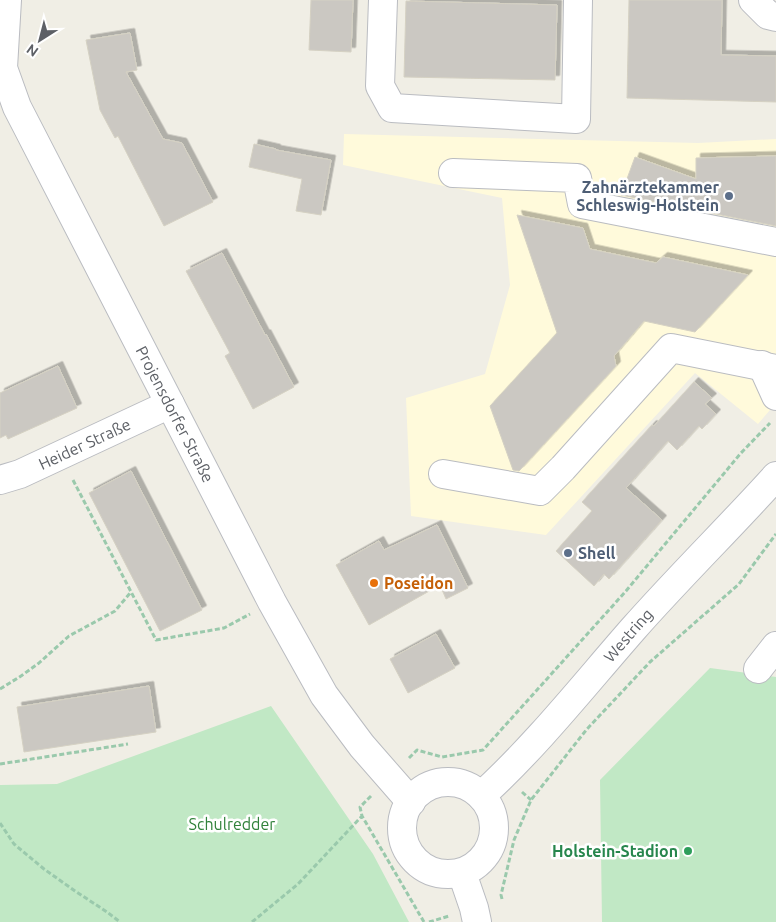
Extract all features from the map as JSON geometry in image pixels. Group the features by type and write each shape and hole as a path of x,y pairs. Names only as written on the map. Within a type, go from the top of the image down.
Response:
{"street":[{"name":"Projensdorfer Straße","path":"6,0 3,68 8,110 170,404 272,602 324,695 362,746 411,802"},
{"path":"383,0 380,86 392,108 576,119 578,0"},
{"path":"753,0 768,15 776,18"},
{"path":"453,173 577,178 582,204 776,242"},
{"path":"443,474 540,491 671,348 769,367 776,396"},
{"name":"Heider Straße","path":"0,480 20,474 170,404"},
{"name":"Westring","path":"481,796 532,745 636,626 776,476"},
{"path":"758,669 776,646"},
{"path":"445,782 464,785 481,796 492,812 494,830 490,849 478,864 462,872 443,874 425,868 411,855 403,838 403,819 411,802 426,788 445,782"},
{"path":"462,872 477,922"}],"path":[{"path":"442,757 483,750 626,591 741,453 776,417"},
{"path":"60,455 156,640 224,628 272,602"},
{"path":"501,895 514,840 531,800 587,729 650,662 739,584 776,534"},
{"path":"0,689 39,663 69,636 115,610 131,592"},
{"path":"0,763 128,744"},
{"path":"252,922 298,884 362,816 424,922"},
{"path":"0,823 14,844 44,869 120,922"}],"shaded area":[{"path":"344,134 698,143 776,139 776,403 758,424 695,373 546,535 411,516 406,398 485,374 510,285 502,198 343,165"}],"green space":[{"name":"Holstein-Stadion","path":"710,668 776,677 776,922 602,922 600,780"},
{"name":"Schulredder","path":"271,706 373,854 409,922 0,922 0,785 57,784"}],"building":[{"path":"311,0 353,0 351,52 309,50"},
{"path":"629,0 722,0 721,55 776,56 776,102 627,98"},
{"path":"406,1 557,5 555,80 404,77"},
{"path":"130,33 137,70 126,72 163,139 182,143 213,202 164,226 118,136 115,138 100,110 86,40"},
{"path":"254,144 331,160 321,215 296,211 302,179 249,167"},
{"name":"Zahnärztekammer Schleswig-Holstein","path":"776,156 776,226 621,195 635,157 696,179 696,158"},
{"path":"517,215 583,228 590,249 656,263 663,257 748,275 695,332 644,321 614,356 616,366 519,471 513,470 490,406 557,333"},
{"path":"222,253 294,387 253,409 225,356 230,353 186,271"},
{"path":"58,366 77,408 8,439 6,435 0,438 0,393"},
{"path":"694,382 712,398 705,404 716,414 702,429 699,426 677,450 668,441 626,488 662,520 609,579 604,574 594,586 556,551 592,511 582,502"},
{"path":"131,471 202,610 160,631 89,493"},
{"path":"437,525 468,588 446,599 440,585 369,625 336,565 379,541 384,550"},
{"path":"436,634 455,668 408,693 390,659"},
{"path":"149,686 156,732 24,752 17,707"}],"place":[{"name":"Zahnärztekammer Schleswig-Holstein","path":"729,196"},
{"name":"Shell","path":"568,553"},
{"name":"Poseidon","path":"374,583"},
{"name":"Holstein-Stadion","path":"688,851"}]}
